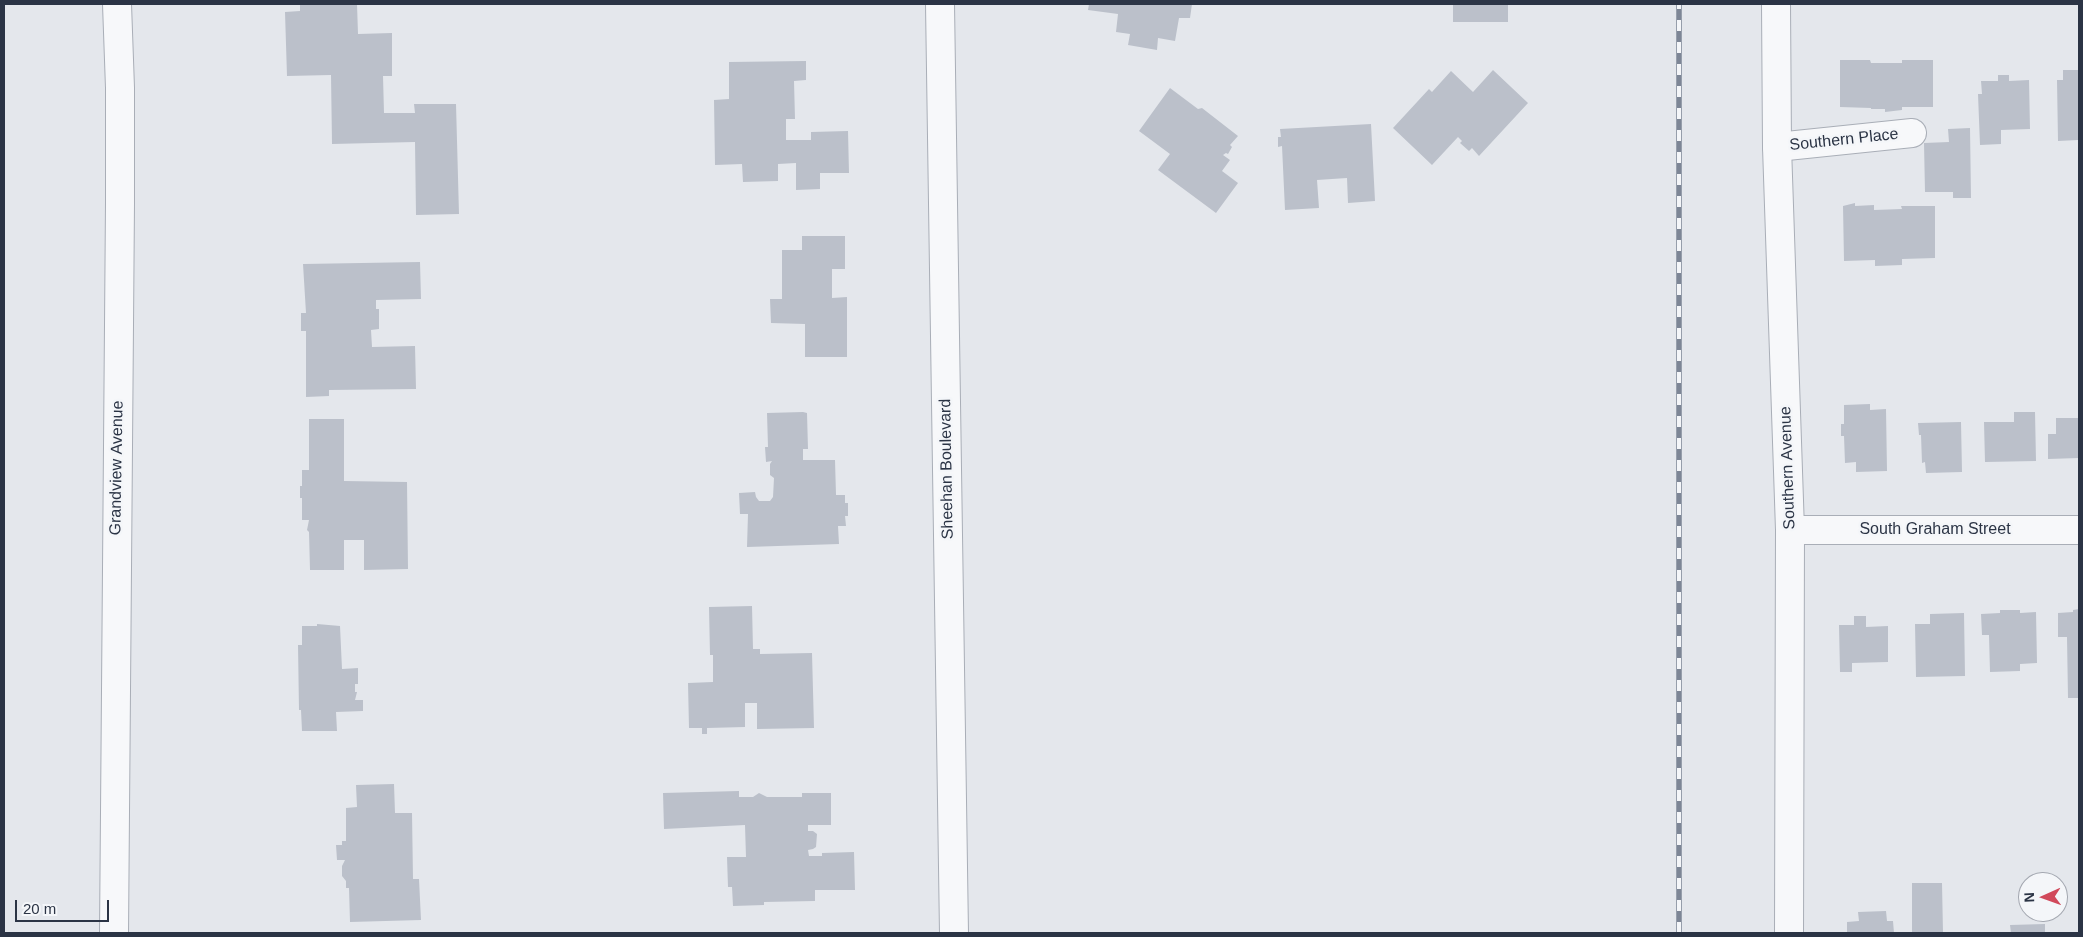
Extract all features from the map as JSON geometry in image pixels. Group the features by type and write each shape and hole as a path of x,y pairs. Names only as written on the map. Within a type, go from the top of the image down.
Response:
{"street":[{"name":"Grandview Avenue","path":"114,933 120,203 120,88 117,4"},
{"name":"Sheehan Boulevard","path":"940,4 954,933"},
{"name":"Southern Avenue","path":"1776,4 1777,147 1790,530 1789,933"},
{"name":"Southern Place","path":"1777,147 1912,133"},
{"name":"South Graham Street","path":"1790,530 2079,530"}],"building":[{"path":"300,4 357,4 358,34 392,33 392,76 383,76 384,113 415,113 414,104 456,104 459,214 416,215 415,142 332,144 331,75 287,76 285,12 300,11"},
{"path":"1089,4 1192,4 1190,18 1179,18 1175,41 1158,38 1157,50 1128,45 1130,34 1116,32 1118,14 1088,10"},
{"path":"1453,4 1508,4 1508,22 1453,22"},
{"path":"1840,60 1902,63 1902,60 1933,60 1933,107 1902,107 1902,110 1885,112 1885,109 1840,107"},
{"path":"806,61 806,80 794,81 795,119 786,119 786,140 811,140 811,132 848,131 849,173 820,173 820,189 796,190 796,163 778,164 778,181 743,182 742,164 715,165 714,100 729,99 729,62"},
{"path":"1493,70 1528,103 1479,156 1472,148 1469,151 1460,143 1462,141 1458,137 1432,165 1393,128 1429,89 1432,92 1451,71 1473,92"},
{"path":"2063,70 2079,70 2078,140 2058,141 2057,80 2063,80"},
{"path":"1998,75 2009,75 2009,81 2029,80 2030,129 2001,130 2001,144 1980,145 1978,94 1982,94 1981,81 1998,81"},
{"path":"1170,88 1198,109 1202,108 1238,136 1230,145 1232,147 1228,154 1223,155 1230,160 1222,171 1238,183 1216,213 1158,170 1170,154 1139,131"},
{"path":"1371,124 1375,201 1348,203 1347,178 1317,180 1319,208 1285,210 1282,146 1278,147 1278,137 1281,137 1280,129"},
{"path":"1970,128 1971,198 1953,198 1953,192 1925,192 1924,143 1949,142 1948,129"},
{"path":"1855,203 1855,206 1874,205 1874,210 1902,209 1901,206 1935,206 1935,258 1902,259 1902,265 1875,266 1875,260 1844,261 1843,206"},
{"path":"802,236 845,236 845,269 832,269 832,298 847,297 847,357 805,357 805,324 771,323 770,299 782,299 782,250 802,250"},
{"path":"420,262 421,299 376,300 376,309 379,309 379,329 371,330 372,347 415,346 416,389 329,390 329,396 306,397 306,331 301,331 301,313 306,313 303,264"},
{"path":"1870,404 1870,410 1886,409 1887,471 1856,472 1856,462 1845,463 1844,436 1841,436 1841,424 1844,424 1844,405"},
{"path":"2014,412 2035,412 2036,461 1985,462 1984,422 2014,422"},
{"path":"767,413 807,413 808,449 803,449 803,460 835,460 836,495 845,495 845,503 848,503 848,516 845,516 846,526 838,526 839,544 747,547 748,514 740,514 739,493 755,492 759,501 770,501 773,497 774,478 770,475 770,464 772,461 766,462 765,447 768,447"},
{"path":"2056,418 2079,418 2079,458 2048,459 2048,434 2056,434"},
{"path":"309,419 344,419 344,481 407,482 408,569 364,570 364,540 344,540 344,570 310,570 309,532 307,530 309,520 302,520 302,498 300,498 302,470 309,470"},
{"path":"1961,422 1962,472 1926,473 1925,462 1922,463 1921,435 1919,435 1918,423"},
{"path":"752,606 753,649 760,649 760,654 812,653 814,728 757,729 757,703 745,703 745,727 707,728 707,734 702,734 702,728 689,728 688,683 713,682 713,655 710,655 709,607"},
{"path":"2079,609 2079,698 2068,698 2067,637 2058,637 2058,613 2073,612 2073,610"},
{"path":"2000,610 2020,610 2020,613 2036,612 2037,663 2020,664 2020,671 1990,672 1989,635 1982,635 1981,614 2000,613"},
{"path":"1964,613 1965,676 1916,677 1915,624 1930,624 1930,614"},
{"path":"1854,616 1866,616 1866,627 1888,626 1888,662 1852,663 1852,672 1840,672 1839,625 1854,625"},
{"path":"317,624 340,626 342,669 358,668 355,700 363,700 363,711 336,712 337,731 302,731 301,710 299,710 298,645 302,645 302,626 317,626"},
{"path":"394,784 395,813 412,813 413,879 419,879 421,920 350,922 349,888 346,888 346,881 342,876 342,866 345,860 337,860 336,845 342,845 342,841 346,841 346,808 357,807 356,785"},
{"path":"739,791 739,797 753,797 759,793 767,797 802,797 802,793 831,793 831,825 808,825 808,831 813,831 817,834 816,847 808,850 809,856 822,856 822,853 854,852 855,890 815,890 815,901 764,902 764,905 733,906 732,887 728,887 727,857 746,857 745,825 664,829 663,793"},
{"path":"1912,883 1942,883 1943,933 1912,933"},
{"path":"1886,911 1887,921 1893,921 1894,933 1847,933 1847,922 1859,921 1858,912"},
{"path":"2045,924 2045,933 2011,933 2010,925"}],"railway":[{"path":"1679,4 1679,933"}]}
